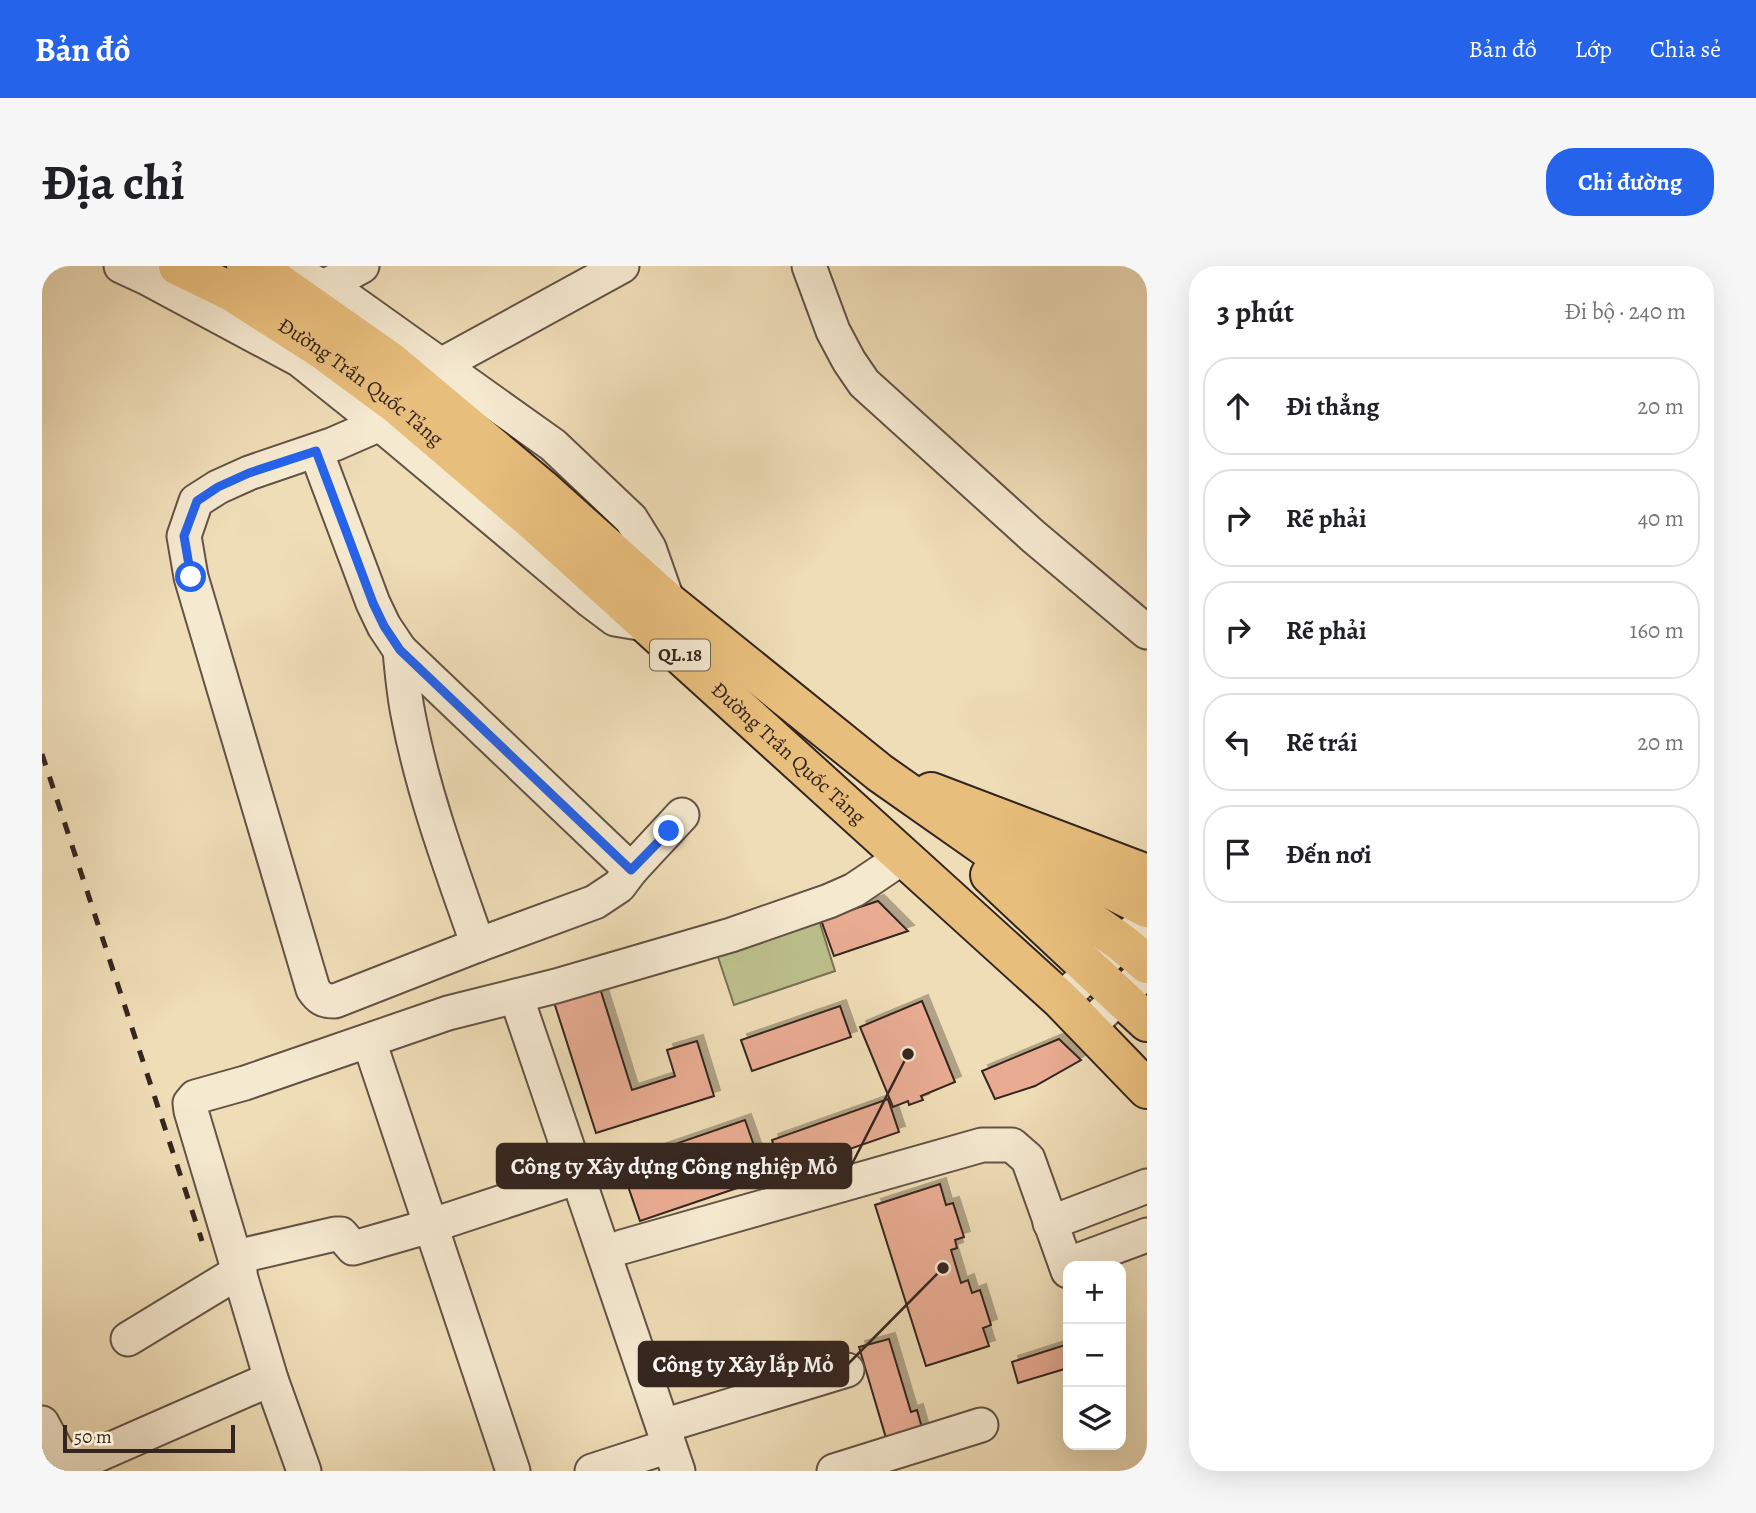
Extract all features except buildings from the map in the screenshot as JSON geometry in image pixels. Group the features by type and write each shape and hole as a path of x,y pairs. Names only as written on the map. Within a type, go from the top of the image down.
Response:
{"highway":[{"name":"Đường Trần Quốc Tảng","path":"178,266 232,292 321,349 397,405 534,522 1133,955 1147,1022"},
{"name":"Đường Trần Quốc Tảng","path":"246,266 276,281 390,361 541,488 657,613 903,857 1061,1000 1147,1089"},
{"path":"880,773 1147,874"}],"street":[{"path":"121,266 300,360 615,619 657,613 649,548 631,519 553,445 351,301 283,266"},
{"path":"324,287 362,266"},
{"path":"441,365 622,266"},
{"path":"810,266 834,331 864,383 1034,537 1147,632"},
{"path":"380,424 218,487 197,501 184,536 191,577 313,989 319,997 326,1001 335,1001 595,902 619,886 682,815"},
{"path":"316,451 373,603 400,650 631,870"},
{"path":"400,650 408,719 440,836 478,945"},
{"path":"304,1471 271,1379 190,1102 195,1097 245,1083 448,1013 569,982 731,935 854,890 903,857"},
{"path":"1061,1000 1133,955"},
{"path":"1088,1027 1133,955"},
{"path":"516,996 670,1448"},
{"path":"369,1041 513,1471"},
{"path":"622,1247 982,1145 1012,1145 1028,1159 1064,1261"},
{"path":"128,1339 238,1264 335,1234 341,1234 353,1248 357,1247 578,1177"},
{"path":"1050,1223 1147,1186"},
{"path":"1084,1261 1147,1235"},
{"path":"592,1471 670,1448 847,1370"},
{"path":"42,1423 64,1470 114,1460 271,1379"},
{"path":"834,1471 981,1425"}],"green space":[{"path":"818,917 835,971 734,1005 716,951"}],"railway":[{"path":"42,754 202,1241"}],"place":[{"name":"Công ty Xây dựng Công nghiệp Mỏ","path":"908,1054"},
{"name":"Công ty Xây lắp Mỏ","path":"943,1268"}],"route":[{"path":"191,577 184,536 197,501 218,487 249,473 316,451 373,603 400,650 631,870 669,831"}]}
